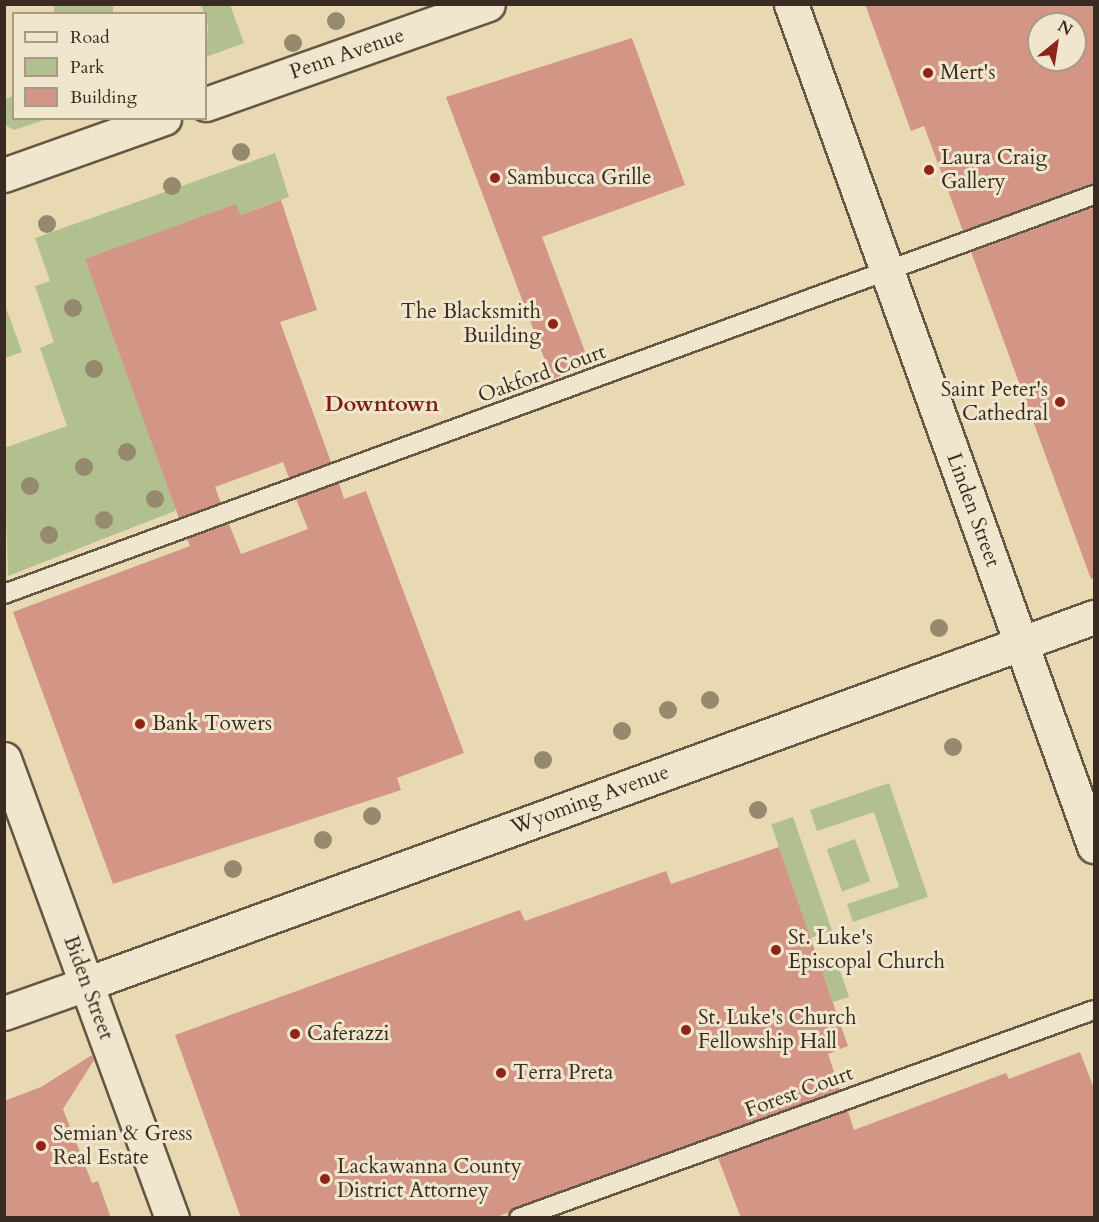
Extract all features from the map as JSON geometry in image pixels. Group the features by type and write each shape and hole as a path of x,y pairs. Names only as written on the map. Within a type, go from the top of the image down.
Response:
{"main road":[{"name":"Penn Avenue","path":"207,104 488,4"},
{"name":"Linden Street","path":"791,4 1095,846"},
{"path":"4,175 158,120"},
{"name":"Wyoming Avenue","path":"4,1013 1095,617"},
{"name":"Biden Street","path":"4,759 172,1218"}],"lane":[{"name":"Oakford Court","path":"4,594 1095,195"},
{"name":"Forest Court","path":"519,1218 1095,1010"}],"green space":[{"path":"54,5 113,5 113,12 54,12"},
{"path":"201,5 230,5 244,43 207,57 207,12 203,12"},
{"path":"12,96 12,120 44,120 14,130 5,125 5,99"},
{"path":"275,153 289,197 240,215 175,511 8,576 4,448 67,426 40,348 54,342 35,286 50,281 35,238"},
{"path":"4,302 22,352 5,358 4,358"},
{"path":"889,783 928,897 853,922 847,904 899,887 874,812 817,831 810,810"},
{"path":"793,817 832,930 810,938 771,824"},
{"path":"855,839 870,881 842,892 827,849"},
{"path":"836,959 849,997 833,1002 820,965"}],"building":[{"path":"865,4 1095,4 1095,184 963,231 924,126 911,131"},
{"path":"632,38 685,185 542,237 590,365 552,379 446,97"},
{"path":"281,200 317,310 280,322 331,462 289,478 283,462 215,487 221,503 179,518 85,259 236,204 240,215"},
{"name":"Saint Peter's Cathedral","path":"1095,207 1095,578 1091,579 971,252"},
{"path":"339,483 344,499 366,491 464,753 397,778 401,790 113,884 13,612 190,546 187,539 229,524 241,554 308,529 296,499"},
{"path":"779,847 848,1046 828,1054 840,1090 494,1218 241,1218 175,1035 520,910 525,921 666,871 671,884"},
{"path":"1080,1052 1095,1091 1095,1218 741,1218 718,1158 848,1111 854,1130 1006,1073 1009,1079"},
{"name":"Semian & Gress Real Estate","path":"92,1055 94,1060 63,1109 92,1183 98,1181 111,1218 4,1218 4,1101 41,1087"}],"place":[{"name":"Mert's","path":"928,73"},
{"name":"Laura Craig Gallery","path":"929,170"},
{"name":"Sambucca Grille","path":"495,178"},
{"name":"The Blacksmith Building","path":"553,324"},
{"name":"Saint Peter's Cathedral","path":"1060,402"},
{"name":"Bank Towers","path":"140,724"},
{"name":"St. Luke's Episcopal Church","path":"776,950"},
{"name":"St. Luke's Church Fellowship Hall","path":"686,1030"},
{"name":"Caferazzi","path":"295,1034"},
{"name":"Terra Preta","path":"501,1073"},
{"name":"Semian & Gress Real Estate","path":"41,1146"},
{"name":"Lackawanna County District Attorney","path":"325,1179"}],"district":[{"name":"Downtown","path":"382,405"}]}
